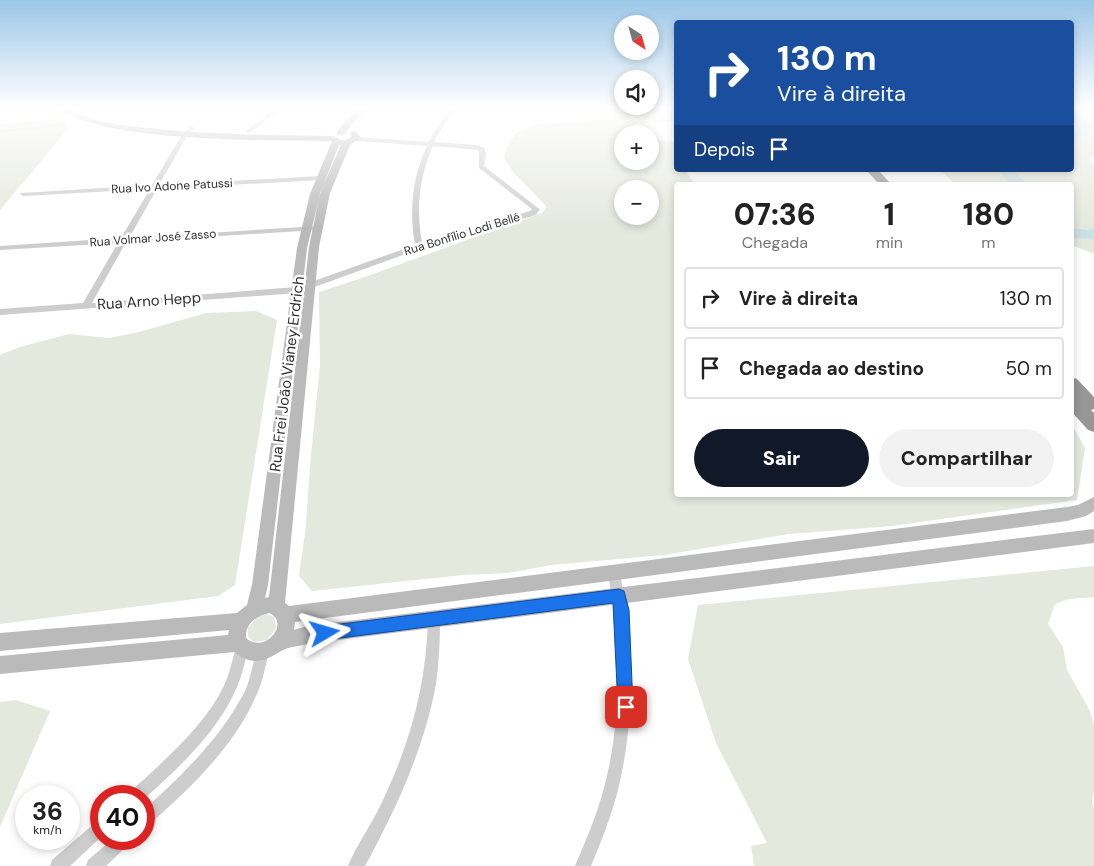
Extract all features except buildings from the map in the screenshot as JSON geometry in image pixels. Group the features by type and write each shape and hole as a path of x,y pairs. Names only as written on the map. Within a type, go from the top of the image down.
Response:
{"highway":[{"path":"863,172 872,182"},
{"path":"874,172 883,182"},
{"path":"1074,386 1094,408"},
{"path":"1074,402 1094,425"}],"street":[{"path":"86,306 178,148"},
{"name":"Rua Frei João Vianey Erdrich","path":"247,615 260,585 304,288 311,228 321,178 337,148"},
{"name":"Rua Frei João Vianey Erdrich","path":"311,228 340,148"},
{"path":"419,246 414,217 416,190 421,166 429,148"},
{"name":"Rua Bonfílio Lodi Bellé","path":"304,288 419,246 533,213 536,209 481,167 483,152 480,148"},
{"name":"Rua Ivo Adone Patussi","path":"23,194 321,178"},
{"name":"Rua Volmar José Zasso","path":"0,248 311,228"},
{"name":"Rua Frei João Vianey Erdrich","path":"281,610 304,288"},
{"name":"Rua Arno Hepp","path":"0,312 304,288"},
{"path":"0,642 247,615 269,604 281,610 298,614 1067,514 1081,511 1094,502"},
{"path":"0,665 240,646 255,653 263,652 278,643 307,636 1094,536"},
{"path":"583,866 610,795 626,707 622,610 614,573"},
{"path":"278,643 287,628 281,610"},
{"path":"148,785 176,759 207,721 231,685 240,646 237,628 247,615"},
{"path":"356,866 392,796 417,730 430,675 434,619"},
{"path":"155,809 191,774 226,732 251,692 263,652"},
{"path":"58,866 90,837"},
{"path":"94,866 112,850"}],"shaded area":[{"path":"0,148 52,148 0,210"},
{"path":"507,148 614,148 614,170 659,170 659,148 674,148 674,172 686,172 693,182 674,182 674,497 1074,497 1074,428 1085,448 1077,500 892,526 789,534 664,555 551,565 508,573 463,575 312,591 299,576 306,526 320,366 319,292 542,213 547,207 514,173 504,158"},
{"path":"1074,148 1094,148 1094,155 1090,159 1094,166 1094,254 1074,246 1074,182 953,182 942,172 1074,172"},
{"path":"256,311 277,320 235,585 218,596 0,624 0,355 20,347 69,334 109,338 139,332 206,313"},
{"path":"1094,566 1094,597 1069,599 1055,604 1048,624 1063,647 1067,670 1090,711 1094,725 1094,791 1092,801 1094,810 1094,866 754,866 751,846 767,843 716,743 688,659 698,605"},
{"path":"266,614 274,617 276,628 267,640 254,642 248,637 248,628 257,617"},
{"path":"16,700 50,711 18,785 15,785 15,792 0,827 0,702"}],"waterway":[{"path":"1006,172 1017,182"},
{"path":"1074,233 1090,235 1094,233"}],"route":[{"path":"325,633 619,596 622,610 626,707"}]}
